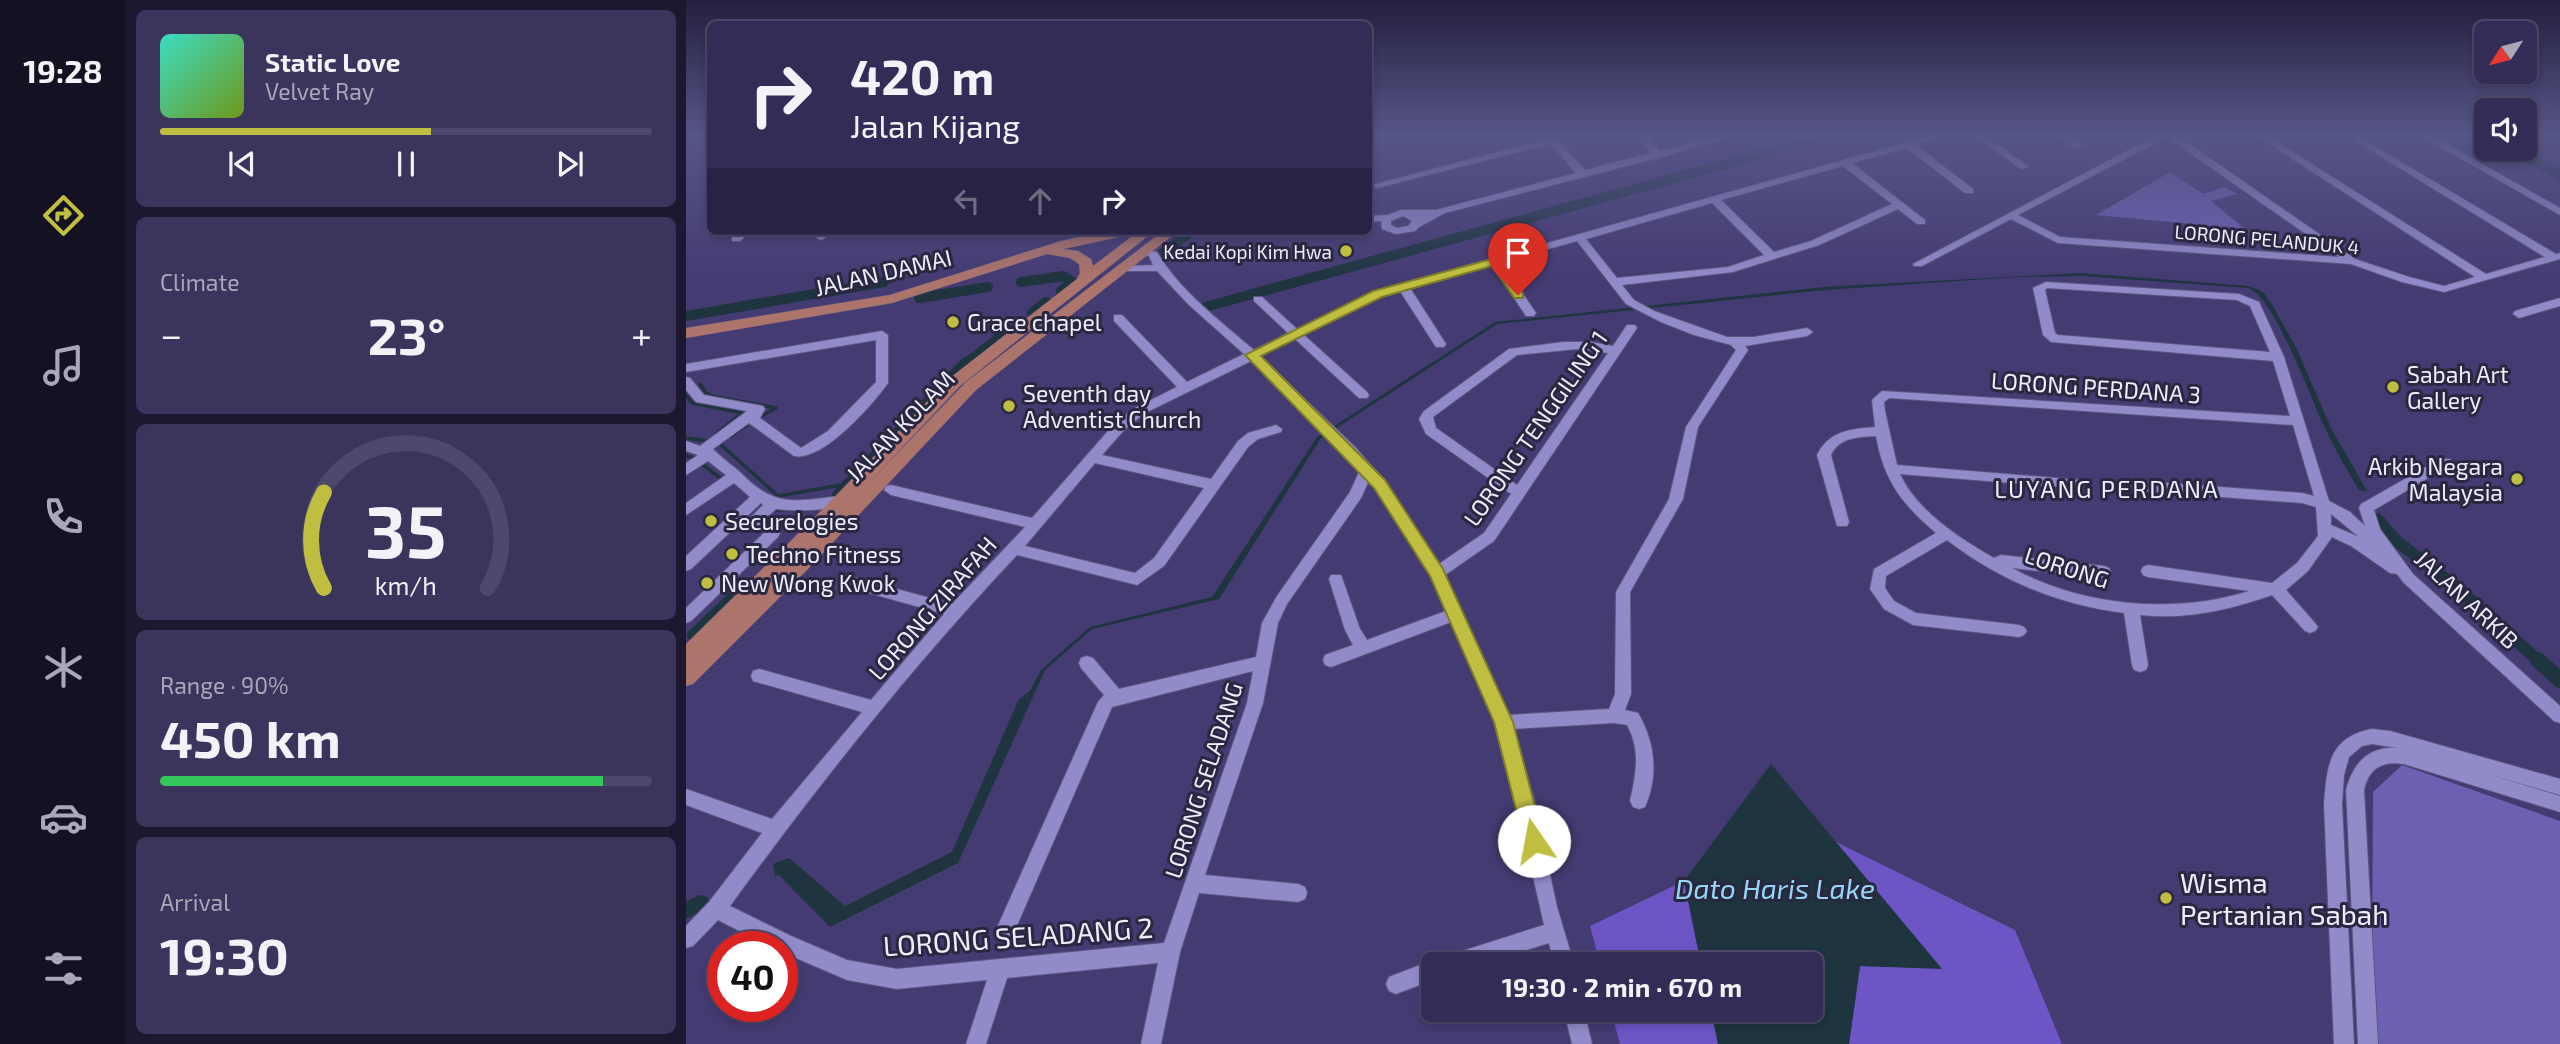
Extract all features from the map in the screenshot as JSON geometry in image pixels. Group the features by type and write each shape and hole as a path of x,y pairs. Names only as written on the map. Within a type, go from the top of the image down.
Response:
{"main road":[{"name":"JALAN DAMAI","path":"686,326 864,295 1074,235"},
{"name":"JALAN DAMAI","path":"686,333 892,299 1066,244 1109,235"},
{"name":"JALAN KOLAM","path":"686,657 955,382 1142,235"},
{"name":"JALAN KOLAM","path":"686,678 886,486 971,386 1166,235"},
{"path":"1025,257 1064,253 1080,257 1086,262 1087,273 1081,284"},
{"path":"1100,268 1146,253"},
{"path":"840,501 886,486"}],"street":[{"path":"1377,185 1385,183"},
{"path":"1372,224 1387,221 1396,214 1441,211 1550,183"},
{"name":"LORONG ZIRAFAH","path":"686,939 716,909 775,828 955,611 1014,549 1120,426 1141,410 1377,294 1771,183"},
{"path":"1871,183 1922,222"},
{"path":"1958,183 1969,191"},
{"path":"1918,264 2073,183"},
{"path":"2238,183 2352,261"},
{"path":"2335,183 2485,278"},
{"path":"2431,183 2557,257"},
{"path":"2509,183 2560,212"},
{"path":"1714,199 1772,257"},
{"path":"1615,282 1729,270 1815,243 1899,205"},
{"path":"1387,221 1391,230 1401,232 1441,211"},
{"path":"1410,214 1416,217 1417,224"},
{"name":"LORONG PELANDUK 4","path":"2010,215 2058,240 2352,261 2406,280 2444,289 2557,257"},
{"path":"1372,219 1387,221"},
{"path":"736,239 741,235"},
{"path":"1579,237 1639,310 1735,342 1807,332"},
{"path":"1146,253 1153,254 1160,268 1193,303 1252,355 1380,484 1437,573 1503,722 1524,796 1548,908 1561,952"},
{"path":"1495,261 1530,313"},
{"path":"1125,269 1160,268"},
{"path":"2278,357 2052,338 2039,288 2046,285 2239,297 2255,304 2278,357 2323,503 2325,532 2368,551 2407,578"},
{"path":"1403,287 1440,345"},
{"path":"1258,299 1363,395"},
{"path":"2519,314 2560,302"},
{"path":"1118,318 1184,387"},
{"name":"LORONG TENGGILING 1","path":"1437,573 1489,537 1631,328"},
{"path":"686,368 883,335 881,383 811,451 799,453 756,413 700,399 686,381"},
{"path":"1614,716 1623,694 1623,592 1676,499 1692,427 1742,350 1735,342"},
{"path":"1520,494 1431,431 1425,419 1428,414 1513,352 1601,346 1614,351"},
{"name":"LORONG PERDANA 3","path":"1891,394 2297,421"},
{"name":"LORONG","path":"1891,394 1880,396 1878,400 1881,431 1897,484 1916,507 1946,534 1991,565 2077,598 2131,609 2179,610 2212,607 2276,589 2300,568 2325,532"},
{"path":"686,470 756,413"},
{"path":"1014,549 1137,579 1159,562 1243,444 1253,436 1276,429"},
{"path":"1842,522 1824,455 1826,448 1843,435 1881,431"},
{"path":"686,446 706,452 760,496 775,503 840,501"},
{"path":"1093,458 1214,485"},
{"name":"JALAN ARKIB","path":"2445,462 2366,508 2374,531 2407,578 2560,716"},
{"name":"LORONG SELADANG","path":"1151,1044 1170,952 1255,704 1270,623 1282,600 1356,494 1367,470"},
{"path":"1892,470 2076,483"},
{"path":"686,510 736,475"},
{"path":"1356,494 1380,484"},
{"path":"2126,485 2302,498 2323,503 2342,512 2390,556"},
{"path":"886,486 1035,524"},
{"path":"686,565 760,496"},
{"path":"752,523 775,503"},
{"path":"686,617 773,533 771,527 736,519"},
{"path":"1946,534 1879,573 1877,589 1889,605 1913,619 2019,631"},
{"path":"1991,565 2001,561 2104,572"},
{"path":"2148,571 2276,589 2309,627"},
{"path":"1336,579 1353,630 1363,648"},
{"path":"849,582 955,611"},
{"path":"2131,609 2140,665"},
{"path":"1331,660 1455,614"},
{"path":"1005,930 1106,702 1116,697 1261,662"},
{"path":"1087,663 1116,697"},
{"path":"759,676 874,709"},
{"path":"1503,722 1614,716 1632,718 1645,742 1646,767 1639,802"},
{"path":"2344,1044 2333,804 2336,770 2339,757 2345,749 2363,737 2390,738 2560,787"},
{"path":"2368,1044 2355,790 2363,767 2385,755 2404,756 2560,804"},
{"path":"686,797 775,828"},
{"path":"1195,883 1298,893"},
{"name":"LORONG SELADANG 2","path":"716,909 784,943 847,970 897,979 1170,952"},
{"path":"1490,952 1556,931"},
{"path":"976,1044 1000,970"},
{"path":"1396,984 1421,975"},
{"path":"1577,1022 1582,1044"}],"shaded area":[{"path":"2152,183 2186,183 2203,194 2225,187 2237,194 2211,201 2245,229 2096,215"},
{"path":"2402,765 2560,821 2560,1044 2377,1044 2372,985 2373,792"},
{"path":"1836,842 2015,930 2062,1044 1849,1044 1860,966 1941,968"},
{"path":"1684,881 1699,952 1597,952 1590,926"},
{"path":"1614,1022 1713,1022 1718,1044 1620,1044"}],"water":[{"path":"2080,273 2248,286 2262,291 2296,347 2331,428 2367,491 2359,490 2337,452 2269,309 2258,295 2248,288 2083,276 2016,277 1825,290 1497,324 1321,438 1219,599 1092,629 1045,670 958,863 830,927 779,875 775,876 773,864 789,858 845,906 952,852 1019,699 1030,691 1041,670 1090,627 1212,597 1317,437 1495,322 1825,287"},
{"name":"Dato Haris Lake","path":"1771,764 1942,969 1860,966 1849,1044 1718,1044 1713,1022 1823,1022 1823,952 1699,952 1684,881"}],"waterway":[{"path":"1205,307 1658,183"},
{"path":"1163,268 1158,256 1187,235"},
{"path":"1021,282 1063,276 1073,282 1061,291"},
{"path":"686,316 884,282"},
{"path":"919,298 988,287"},
{"path":"1032,313 1046,302"},
{"path":"964,365 1009,330"},
{"path":"838,495 964,365"},
{"path":"700,384 706,393 712,396 776,408 759,417"},
{"path":"686,395 692,403 742,413 716,434"},
{"path":"731,436 747,425"},
{"path":"686,438 707,441"},
{"path":"722,442 719,443 778,496 847,484"},
{"path":"686,456 695,458"},
{"path":"702,464 720,478"},
{"path":"772,511 787,509"},
{"path":"2377,519 2398,542 2456,587 2540,662"},
{"path":"693,635 743,588"},
{"path":"2538,660 2560,680"},
{"path":"686,910 701,903"}],"place":[{"name":"Kedai Kopi Kim Hwa","path":"1346,251"},
{"name":"Grace chapel","path":"953,322"},
{"name":"Sabah Art Gallery","path":"2393,387"},
{"name":"Seventh day Adventist Church","path":"1009,406"},
{"name":"Arkib Negara Malaysia","path":"2517,479"},
{"name":"Securelogies","path":"711,521"},
{"name":"Techno Fitness","path":"732,554"},
{"name":"New Wong Kwok","path":"707,583"},
{"name":"Wisma Pertanian Sabah","path":"2166,898"}],"district":[{"name":"LUYANG PERDANA","path":"2107,488"}],"route":[{"path":"1518,295 1495,261 1377,294 1252,355 1350,450 1380,484 1437,573 1503,722 1534,841"}]}
